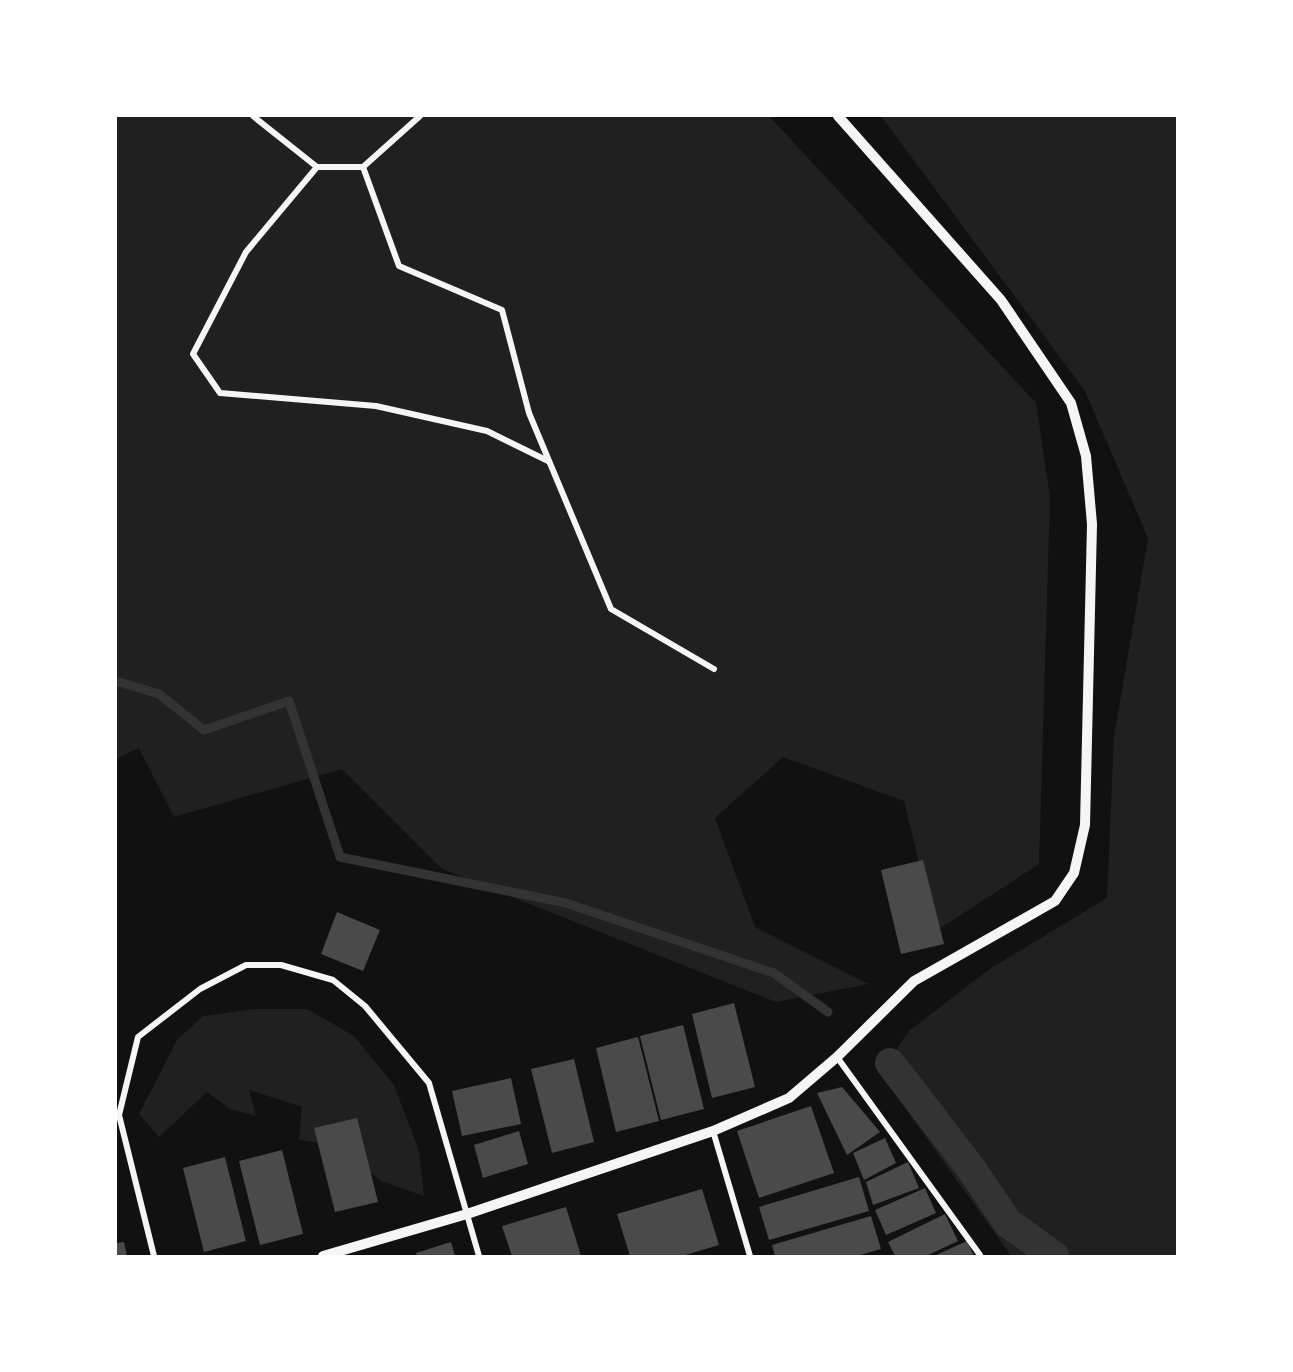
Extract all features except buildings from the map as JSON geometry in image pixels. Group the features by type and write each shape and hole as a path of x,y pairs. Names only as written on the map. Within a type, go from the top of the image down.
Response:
{"street":[{"path":"253,116 317,167 363,167 420,116"},
{"path":"323,1257 467,1214 713,1131 789,1098 837,1057 914,981 1054,901 1074,873 1084,825 1092,524 1086,456 1071,403 1001,300 838,116"},
{"path":"317,167 246,252 193,354 220,393 376,406 487,431 549,461"},
{"path":"363,167 399,266 502,310 529,414 610,609 714,669"},
{"path":"154,1257 119,1115 138,1037 200,989 246,965 281,965 333,980 365,1006 429,1083 479,1257"},
{"path":"837,1057 980,1255"},
{"path":"713,1131 750,1257"}],"shaded area":[{"path":"116,116 769,116 1036,403 1050,497 1039,864 936,931 904,801 783,757 715,818 755,927 868,984 776,1002 442,869 342,769 174,817 139,748 116,759"},
{"path":"881,116 1177,116 1177,1256 1011,1256 880,1073 910,1030 991,968 1107,898 1114,737 1148,538 1085,391"},
{"path":"254,1009 307,1009 354,1036 394,1085 419,1151 424,1196 381,1181 338,1146 299,1140 302,1107 249,1090 256,1116 230,1109 207,1092 159,1137 139,1114 177,1040 203,1016"}],"waterway":[{"path":"116,681 159,694 204,730 289,701 340,857 566,903 774,973 828,1012"},
{"path":"890,1063 970,1167 1008,1223 1054,1256"}]}
